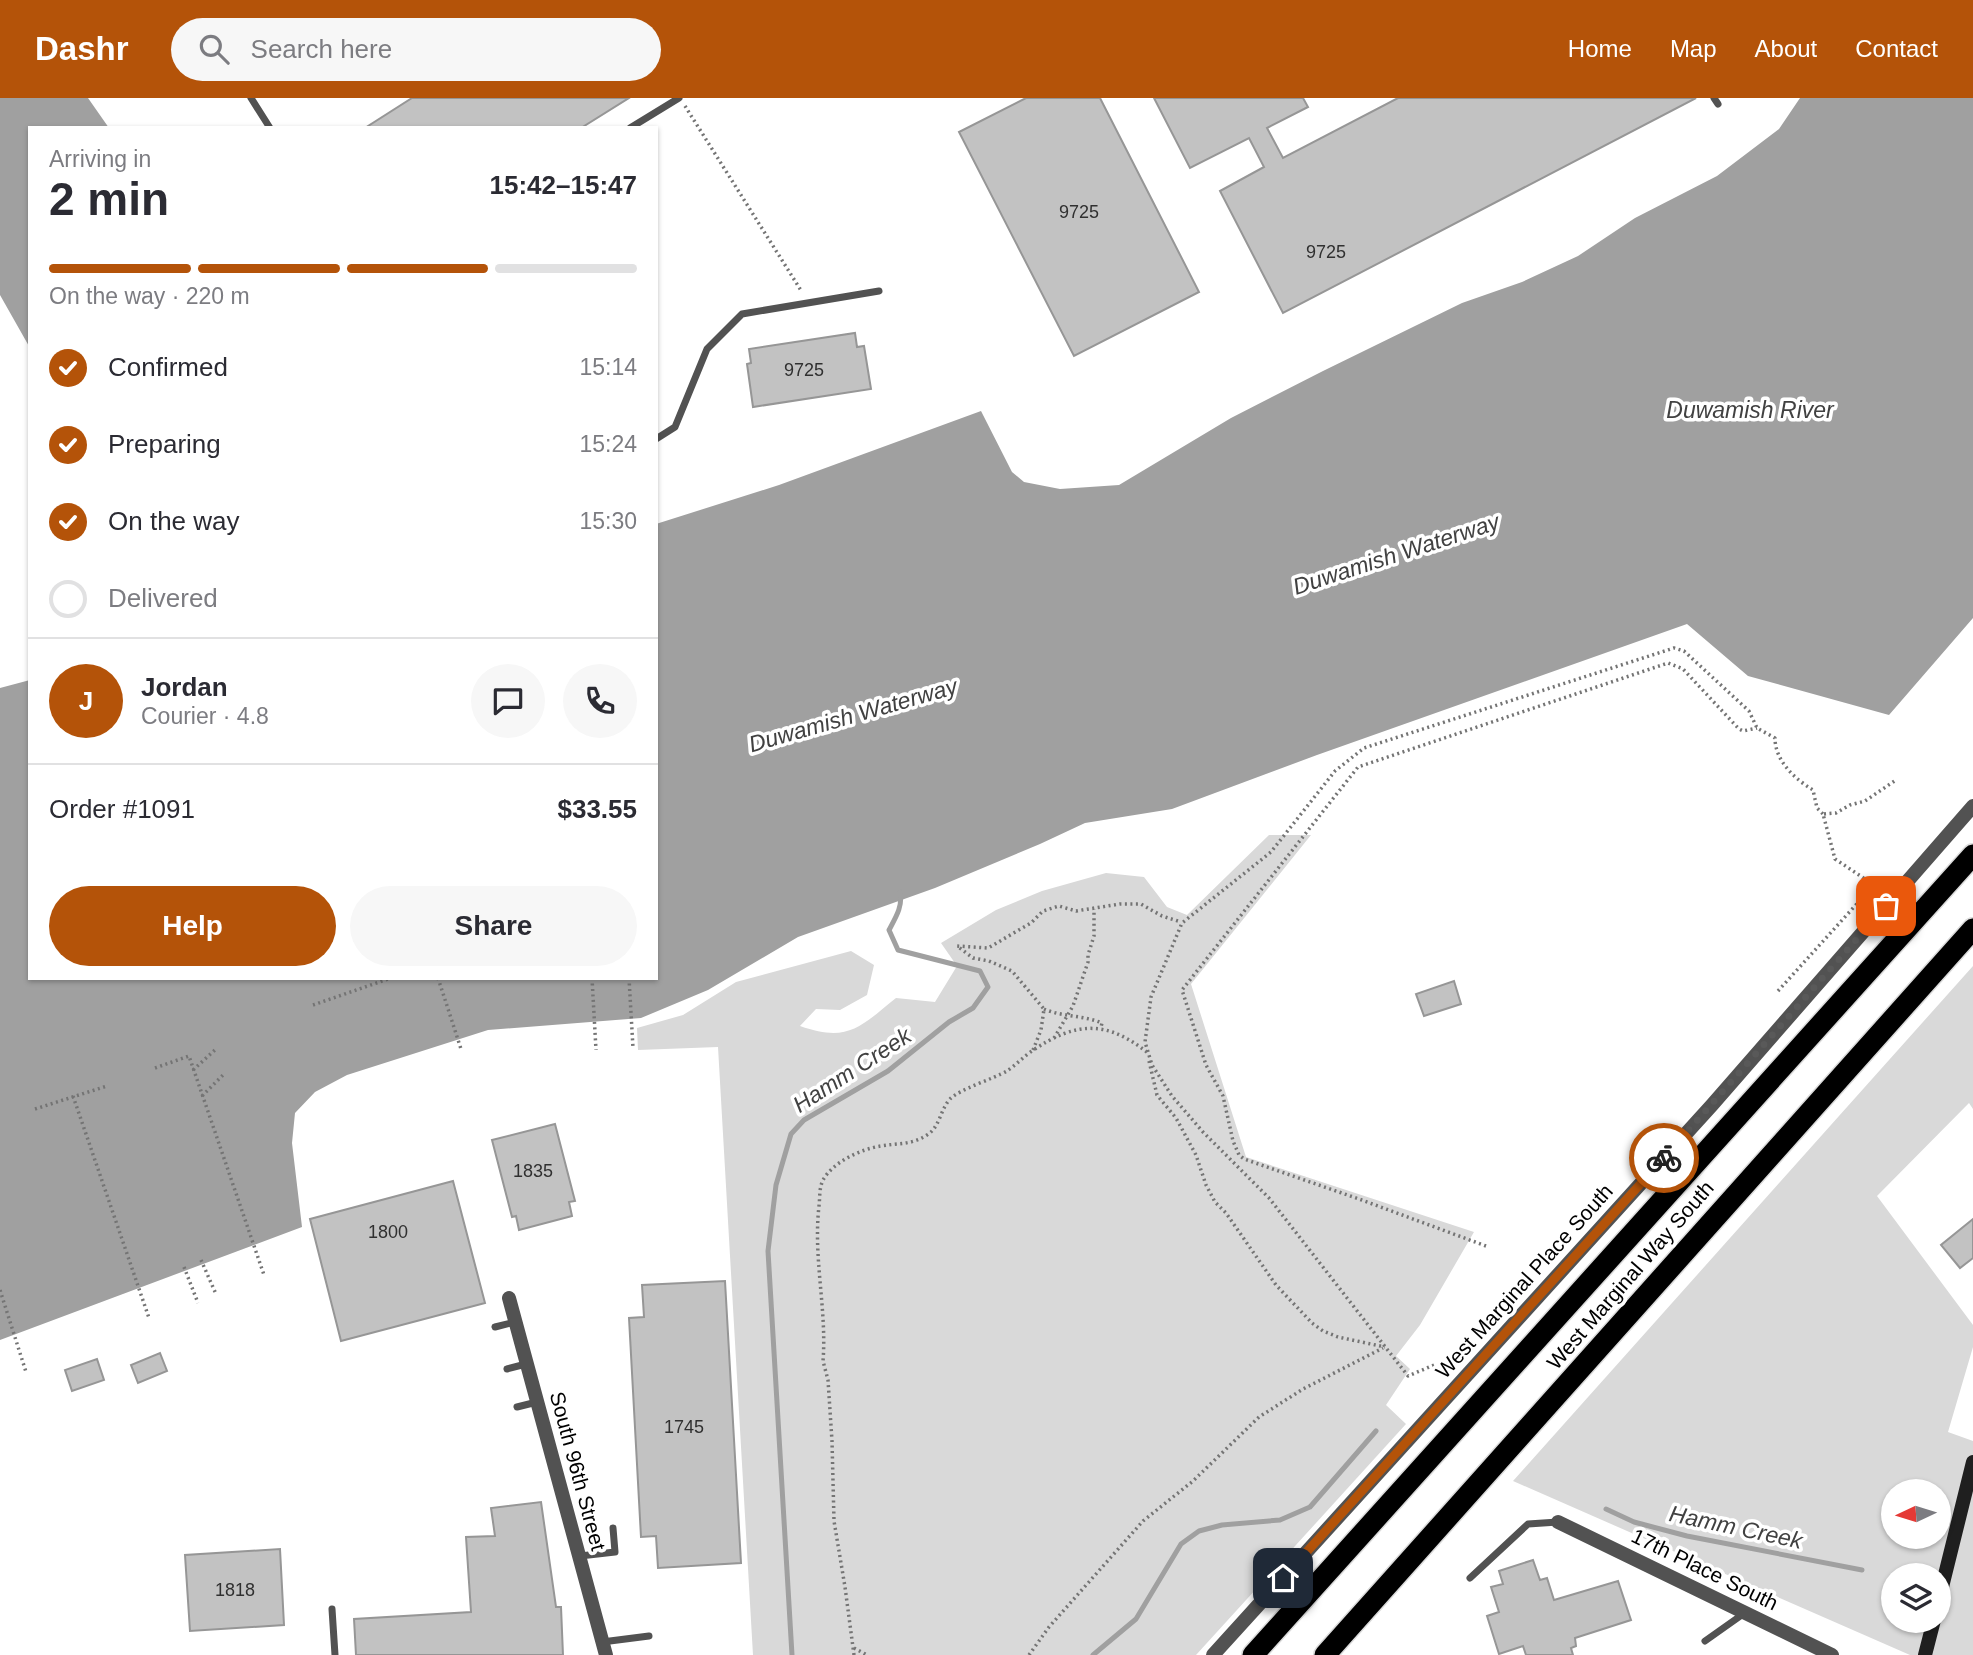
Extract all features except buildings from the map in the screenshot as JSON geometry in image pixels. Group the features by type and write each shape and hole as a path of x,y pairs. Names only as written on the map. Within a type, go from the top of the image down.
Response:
{"highway":[{"name":"West Marginal Way South","path":"1253,1655 1973,855"},
{"name":"West Marginal Way South","path":"1325,1655 1973,929"}],"main road":[{"path":"1948,1563 1973,1462"},
{"path":"1925,1655 1931,1633"}],"street":[{"name":"West Marginal Place South","path":"1213,1655 1712,1105 1973,806"},
{"name":"South 96th Street","path":"509,1297 604,1649"},
{"name":"17th Place South","path":"1558,1522 1829,1654"}],"lane":[{"path":"251,98 269,126"},
{"path":"634,126 679,98"},
{"path":"658,438 674,427 707,349 742,314 879,291"},
{"path":"495,1327 516,1322"},
{"path":"507,1369 527,1364"},
{"path":"517,1407 537,1402"},
{"path":"1470,1577 1528,1524 1558,1522"},
{"path":"579,1556 615,1552 613,1528"},
{"path":"332,1609 335,1655"},
{"path":"1705,1641 1747,1612"},
{"path":"604,1649 649,1636"}],"path":[{"path":"679,98 808,303"},
{"path":"1385,1347 1323,1331 1276,1285 1206,1185 1176,1118 1157,1095 1145,1032 1149,1007 1182,923 1271,852 1335,771 1364,748 1674,648 1684,651 1749,711 1757,728 1775,738 1781,762 1813,790 1817,807 1824,814 1835,859 1877,887 1863,897 1778,990"},
{"path":"1486,1246 1239,1155 1233,1141 1223,1096 1206,1065 1182,990 1358,767 1668,663 1683,669 1739,729 1743,731 1757,728"},
{"path":"1824,814 1836,813 1865,801 1896,780"},
{"path":"1101,1028 1102,1023 1089,1017 1052,1013 1044,1009 1012,971 989,961 973,958 957,946 989,948 1031,923 1043,911 1059,906 1076,911 1120,904 1141,904 1182,923"},
{"path":"1052,1040 1068,1015 1088,961 1094,936 1094,909"},
{"path":"313,1005 385,980"},
{"path":"439,980 461,1049"},
{"path":"592,980 596,1050"},
{"path":"629,980 633,1048"},
{"path":"1033,1050 1041,1030 1044,1009"},
{"path":"854,1655 834,1521 832,1441 828,1380 823,1361 817,1232 821,1184 834,1167 850,1158 875,1147 900,1145 926,1136 933,1130 950,1099 1008,1070 1033,1050 1052,1040 1079,1029 1101,1028 1130,1040 1148,1053 1158,1076 1172,1096 1203,1132 1269,1198 1408,1376 1434,1365"},
{"path":"193,1070 216,1049"},
{"path":"155,1068 189,1056 264,1275"},
{"path":"202,1096 223,1075"},
{"path":"35,1109 107,1086"},
{"path":"73,1096 149,1318"},
{"path":"201,1260 216,1294"},
{"path":"184,1267 198,1303"},
{"path":"0,1290 26,1372"},
{"path":"1029,1655 1049,1627 1143,1521 1193,1481 1259,1417 1303,1389 1385,1347"},
{"path":"853,1648 867,1655"}],"shaded area":[{"path":"1269,835 1311,835 1191,984 1246,1157 1474,1232 1420,1325 1396,1356 1410,1369 1386,1405 1406,1424 1196,1655 753,1655 718,1047 638,1050 637,1028 683,1015 736,982 851,951 874,965 867,995 840,1010 816,1009 800,1026 830,1033 852,1029 873,1017 896,998 935,1002 957,966 941,943 996,910 1042,891 1106,873 1144,877 1167,907 1187,915"},
{"path":"1973,966 1973,1109 1969,1103 1877,1196 1973,1325 1973,1347 1948,1432 1973,1441 1973,1655 1910,1655 1513,1481"}],"water":[{"path":"0,98 88,98 108,126 28,126 28,344 0,295"},
{"name":"Duwamish River","path":"1800,98 1973,98 1973,618 1889,715 1748,676 1687,624 1172,809 1085,823 935,888 798,937 708,990 641,1018 488,1030 347,1075 315,1092 295,1113 292,1143 302,1227 0,1340 0,688 28,681 28,980 658,980 658,523 779,485 981,411 1012,472 1024,482 1060,489 1119,485 1231,418 1323,371 1462,303 1522,282 1578,256 1635,218 1717,176 1779,129"}],"waterway":[{"name":"Hamm Creek","path":"792,1655 768,1251 776,1185 791,1134 804,1120 888,1071 949,1022 973,1008 988,987 980,971 898,950 889,930 900,907 900,892"},
{"name":"Hamm Creek","path":"1093,1655 1136,1619 1181,1544 1199,1531 1222,1525 1280,1520 1310,1507 1376,1431"},
{"name":"Hamm Creek","path":"1606,1509 1634,1522 1687,1536 1862,1570"}],"way so far":[{"path":"1664,1158 1886,906"}],"route":[{"path":"1283,1578 1664,1158"}],"water label":[{"name":"Duwamish Waterway","path":"1396,554"},
{"name":"Duwamish Waterway","path":"853,715"}]}
